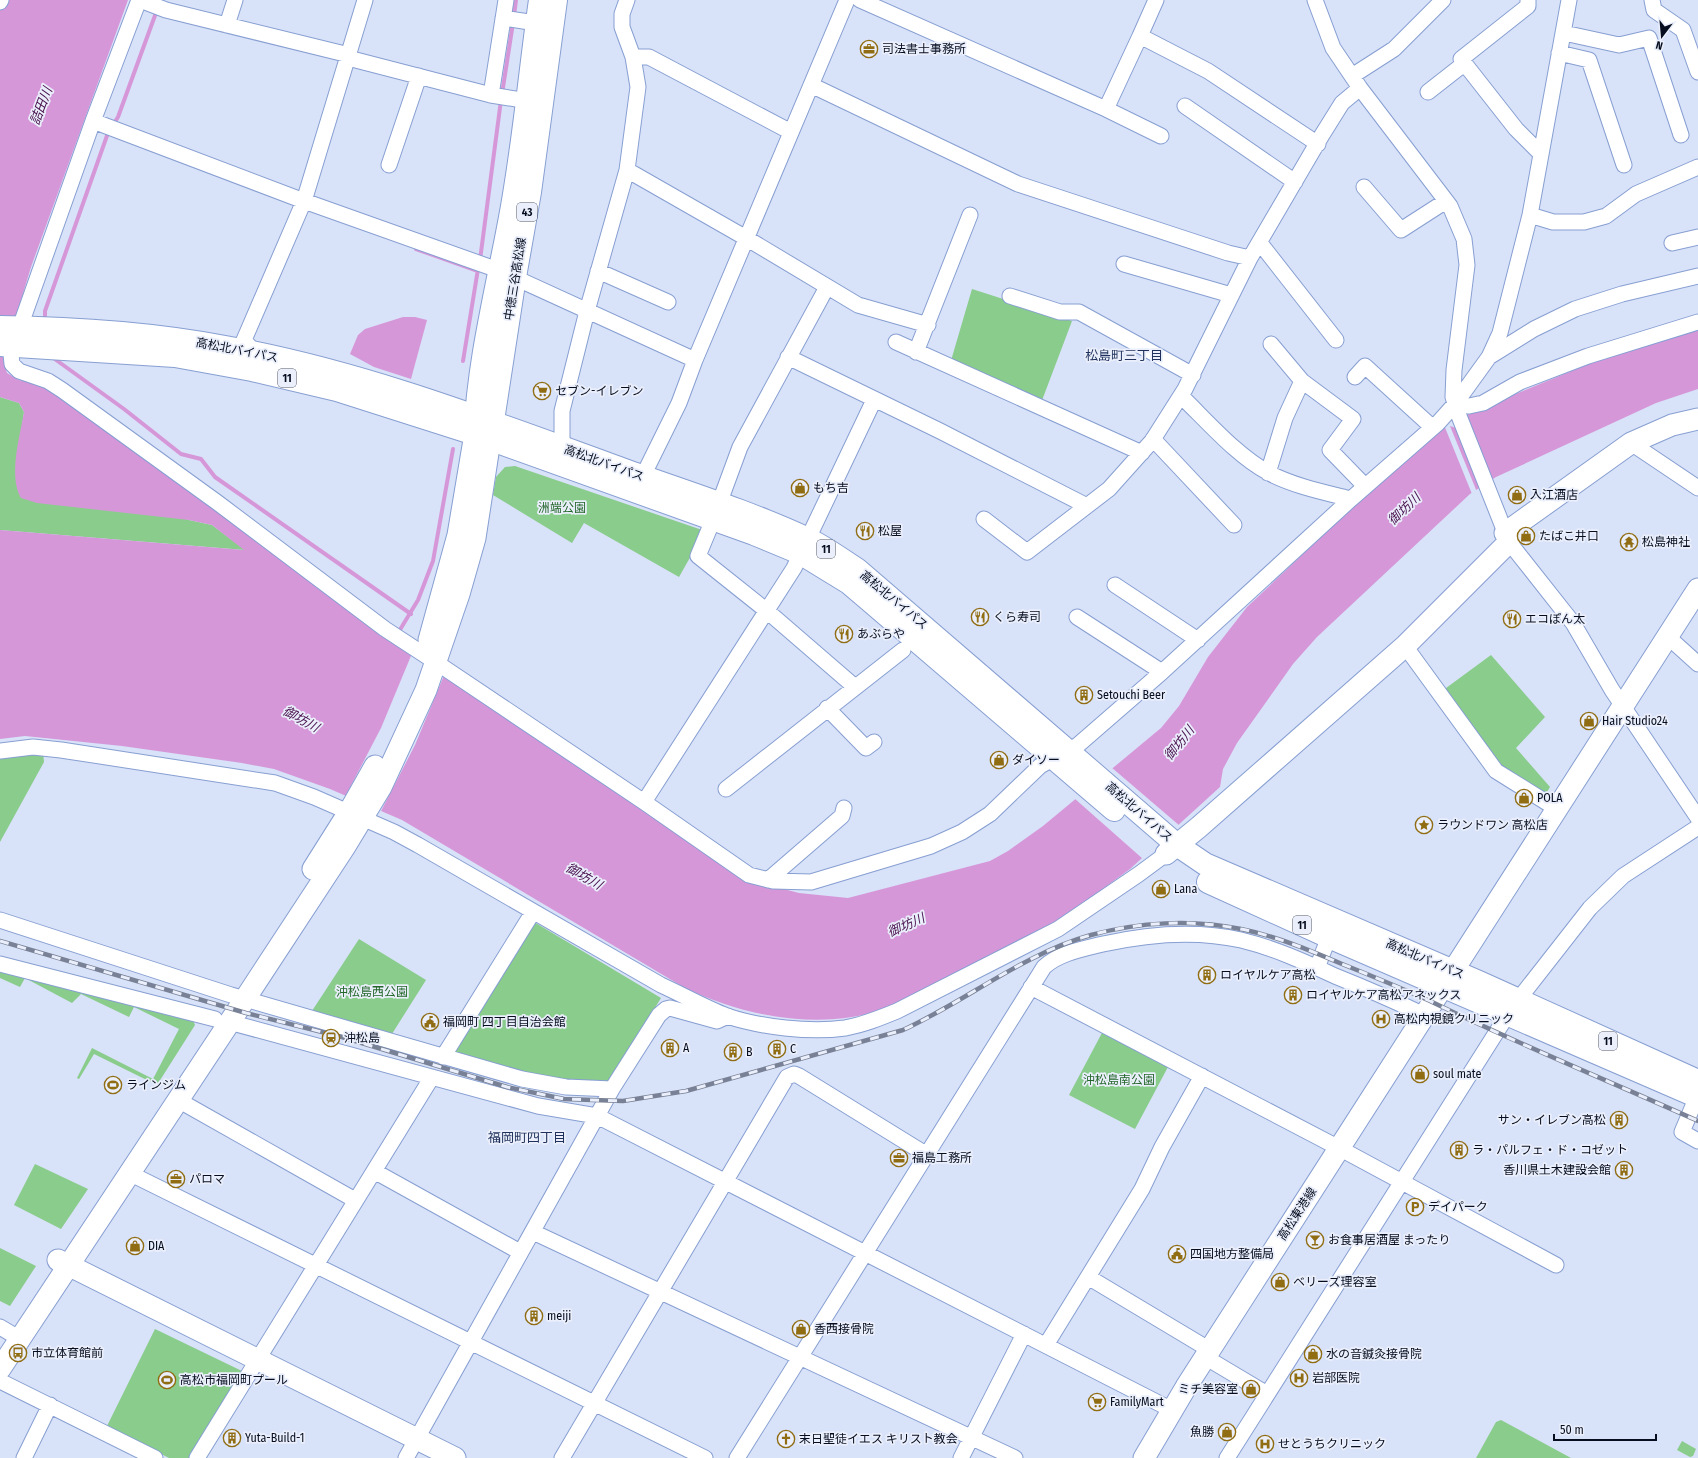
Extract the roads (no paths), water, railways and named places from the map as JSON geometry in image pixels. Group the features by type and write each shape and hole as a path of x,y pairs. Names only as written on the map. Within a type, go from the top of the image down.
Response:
{"main road":[{"name":"中徳三谷高松線","path":"483,428 478,387 493,268 508,228 520,99 530,22 540,0"},
{"name":"中徳三谷高松線","path":"493,268 536,154 556,0"},
{"name":"高松北バイパス","path":"12,336 96,341 179,340 255,353 342,374 483,428 716,512 804,546 858,570 1060,754 1211,884 1332,929 1447,978 1698,1092"},
{"name":"高松北バイパス","path":"96,341 295,380 560,447 639,484"}],"street":[{"path":"227,25 235,0"},
{"path":"255,353 244,340 302,208 365,0"},
{"path":"491,95 506,0"},
{"path":"560,447 562,438 562,412 587,311 627,170 638,87 633,57 622,27 622,14 627,0"},
{"path":"639,484 679,403 695,360 847,0"},
{"path":"860,0 1106,109 1161,136"},
{"path":"1106,109 1156,0"},
{"path":"1315,0 1333,48 1356,82 1446,201 1464,239 1467,265 1454,370 1457,410 1507,538 1573,623 1623,706 1697,812"},
{"path":"984,518 1027,552 1109,490 1142,453 1153,439 1193,375 1250,258 1342,103 1356,82 1394,49 1443,0"},
{"path":"1528,0 1528,6 1461,59 1516,129 1541,154"},
{"path":"1457,410 1489,357 1500,334 1530,215 1569,0"},
{"path":"1652,0 1654,10 1683,30 1698,72"},
{"path":"520,99 491,95 348,56 166,10 142,1 98,123 12,336 12,364 19,371 48,381 62,390 218,503 384,629 425,657 644,802 749,875 768,880 811,882 931,846 962,832 990,814 1040,766 1060,754 1162,672 1365,486 1432,427 1457,410 1483,403 1520,382 1588,356 1698,322"},
{"path":"504,18 530,22"},
{"path":"1564,33 1619,45 1649,38 1681,135"},
{"path":"1140,36 1208,71 1318,144"},
{"path":"1559,53 1589,60 1624,165"},
{"path":"633,57 648,57 791,132"},
{"path":"1428,92 1464,63"},
{"path":"390,165 419,76"},
{"path":"811,85 950,154 1018,184 1228,253 1250,258"},
{"path":"1185,106 1295,182"},
{"path":"98,123 125,132 302,208 493,268 695,360"},
{"path":"1530,215 1553,222 1584,222 1606,216 1636,194 1698,167"},
{"path":"627,170 746,238 858,305 928,325"},
{"path":"1364,187 1401,230 1446,201"},
{"path":"916,352 928,325 970,215"},
{"path":"1672,243 1698,237"},
{"path":"1260,243 1336,340"},
{"path":"1124,264 1231,295"},
{"path":"598,271 659,303"},
{"path":"1489,357 1534,329 1574,309 1622,294 1698,276"},
{"path":"827,287 740,448 698,556 767,611 854,687"},
{"path":"1010,296 1060,312 1079,312 1193,375"},
{"path":"896,342 1142,453"},
{"path":"1271,344 1302,381 1353,419 1330,450 1365,486"},
{"path":"788,357 940,431 1087,506"},
{"path":"1355,377 1365,366 1432,427"},
{"path":"1268,473 1285,418 1302,381"},
{"path":"1181,396 1241,453 1268,473 1290,483 1351,499"},
{"path":"644,802 794,568 874,400"},
{"path":"0,750 33,748 62,750 275,783 359,811 661,985 728,1016 770,1025 812,1030 844,1028 872,1021 897,1011 1058,929 1139,874 1167,846 1405,646 1507,538 1631,444 1672,425 1698,419"},
{"path":"63,1263 359,811 425,657 458,535 483,428"},
{"path":"1153,439 1234,525"},
{"path":"1631,444 1698,488"},
{"path":"1115,585 1198,640"},
{"name":"高松東港線","path":"1144,1458 1172,1410 1447,978 1557,810 1698,589"},
{"path":"1077,617 1162,672"},
{"path":"1667,636 1698,664"},
{"path":"1405,646 1496,771 1557,810"},
{"path":"726,789 827,708 903,650"},
{"path":"827,708 866,748 874,742"},
{"path":"768,880 842,816 844,808"},
{"path":"1228,1458 1513,1007 1590,908 1623,876 1698,827"},
{"path":"443,1057 533,912"},
{"path":"0,920 238,997 443,1057 542,1083 566,1087 612,1089"},
{"path":"1317,968 1332,929"},
{"path":"737,1458 1048,962 1070,953 1114,942 1156,936 1200,935 1242,940 1317,968 1424,1015"},
{"path":"0,964 222,1021 538,1106 597,1116 726,1180 1172,1410"},
{"path":"1031,987 1402,1181 1556,1265"},
{"path":"406,1458 612,1089 659,1014 666,1009 685,1012 717,1021 728,1016"},
{"path":"0,1369 7,1336 129,1173 178,1100 222,1021"},
{"path":"562,1458 787,1078 794,1074 799,1076 927,1155"},
{"path":"1046,1345 1142,1189 1162,1147 1202,1076"},
{"path":"197,1458 432,1077"},
{"path":"1698,1092 1682,1132 1698,1141"},
{"path":"178,1100 355,1200"},
{"path":"374,1171 520,1252"},
{"path":"129,1173 705,1458"},
{"path":"533,1232 1015,1458"},
{"path":"63,1263 455,1458"},
{"path":"1088,1277 1208,1353 1268,1394"},
{"path":"961,1458 1024,1334"},
{"path":"0,1381 155,1458"},
{"path":"24,1458 50,1406"}],"water":[{"path":"2,0 128,0 31,267 3,360 7,373 19,380 48,386 750,880 799,893 848,898 990,861 1008,851 1043,826 1161,728 1179,706 1208,657 1247,607 1405,458 1439,429 1469,413 1596,361 1698,326 1698,389 1656,403 1496,477 1470,494 1317,637 1293,664 1237,743 1223,769 1220,787 1130,869 1063,918 899,1002 864,1015 809,1020 766,1015 724,1004 685,988 402,820 330,789 274,769 242,763 122,746 25,736 0,739 0,530 244,550 212,525 189,520 37,503 21,498 17,489 15,479 16,456 24,412 19,403 0,397 0,5"},
{"path":"403,317 415,317 427,320 411,379 374,367 350,354 358,335 365,329"}],"waterway":[{"path":"514,16 516,0"},
{"path":"113,125 118,117 157,10"},
{"path":"502,94 513,23"},
{"path":"480,260 501,100"},
{"path":"45,322 45,311 109,130"},
{"path":"416,249 478,271"},
{"path":"463,361 478,269"},
{"path":"52,357 124,409 181,454 201,459 215,477 411,614"},
{"path":"398,633 418,600 433,561 453,449"}],"railway":[{"path":"0,941 246,1013 342,1037 507,1087 564,1099 623,1101 686,1091 903,1030 949,1006 1018,966 1066,943 1091,935 1128,927 1166,923 1204,924 1241,929 1267,935 1292,944 1419,996 1496,1032 1698,1121"}],"place":[{"name":"司法書士事務所","path":"869,49"},
{"name":"セブン-イレブン","path":"542,391"},
{"name":"もち吉","path":"800,488"},
{"name":"入江酒店","path":"1517,495"},
{"name":"松屋","path":"865,531"},
{"name":"たばこ井口","path":"1526,536"},
{"name":"松島神社","path":"1629,542"},
{"name":"くら寿司","path":"980,617"},
{"name":"エコぽん太","path":"1512,619"},
{"name":"あぶらや","path":"844,634"},
{"name":"Setouchi Beer","path":"1084,695"},
{"name":"Hair Studio24","path":"1589,721"},
{"name":"ダイソー","path":"999,760"},
{"name":"POLA","path":"1524,798"},
{"name":"ラウンドワン 高松店","path":"1424,825"},
{"name":"Lana","path":"1161,889"},
{"name":"ロイヤルケア高松","path":"1207,975"},
{"name":"ロイヤルケア高松アネックス","path":"1293,995"},
{"name":"高松内視鏡クリニック","path":"1381,1019"},
{"name":"福岡町 四丁目自治会館","path":"430,1022"},
{"name":"沖松島","path":"331,1038"},
{"name":"A","path":"670,1048"},
{"name":"C","path":"777,1049"},
{"name":"B","path":"733,1052"},
{"name":"soul mate","path":"1420,1074"},
{"name":"ラインジム","path":"113,1085"},
{"name":"サン・イレブン高松","path":"1619,1120"},
{"name":"ラ・パルフェ・ド・コゼット","path":"1459,1150"},
{"name":"福島工務所","path":"899,1158"},
{"name":"香川県土木建設会館","path":"1624,1170"},
{"name":"パロマ","path":"176,1179"},
{"name":"デイパーク","path":"1415,1207"},
{"name":"お食事居酒屋 まったり","path":"1315,1240"},
{"name":"DIA","path":"135,1246"},
{"name":"四国地方整備局","path":"1177,1254"},
{"name":"ベリーズ理容室","path":"1280,1282"},
{"name":"meiji","path":"534,1316"},
{"name":"香西接骨院","path":"801,1329"},
{"name":"市立体育館前","path":"18,1353"},
{"name":"水の音鍼灸接骨院","path":"1313,1354"},
{"name":"岩部医院","path":"1299,1378"},
{"name":"高松市福岡町プール","path":"167,1380"},
{"name":"ミチ美容室","path":"1251,1389"},
{"name":"FamilyMart","path":"1097,1402"},
{"name":"魚勝","path":"1227,1432"},
{"name":"Yuta-Build-1","path":"232,1438"},
{"name":"末日聖徒イエス キリスト教会","path":"786,1439"},
{"name":"せとうちクリニック","path":"1265,1444"}],"district":[{"name":"松島町三丁目","path":"1124,355"},
{"name":"福岡町四丁目","path":"527,1137"}],"water label":[{"name":"詰田川","path":"41,106"},
{"name":"御坊川","path":"1404,509"},
{"name":"御坊川","path":"301,719"},
{"name":"御坊川","path":"1179,743"},
{"name":"御坊川","path":"584,876"},
{"name":"御坊川","path":"906,925"}],"park label":[{"name":"洲端公園","path":"562,508"},
{"name":"沖松島西公園","path":"372,992"},
{"name":"沖松島南公園","path":"1119,1080"}]}
